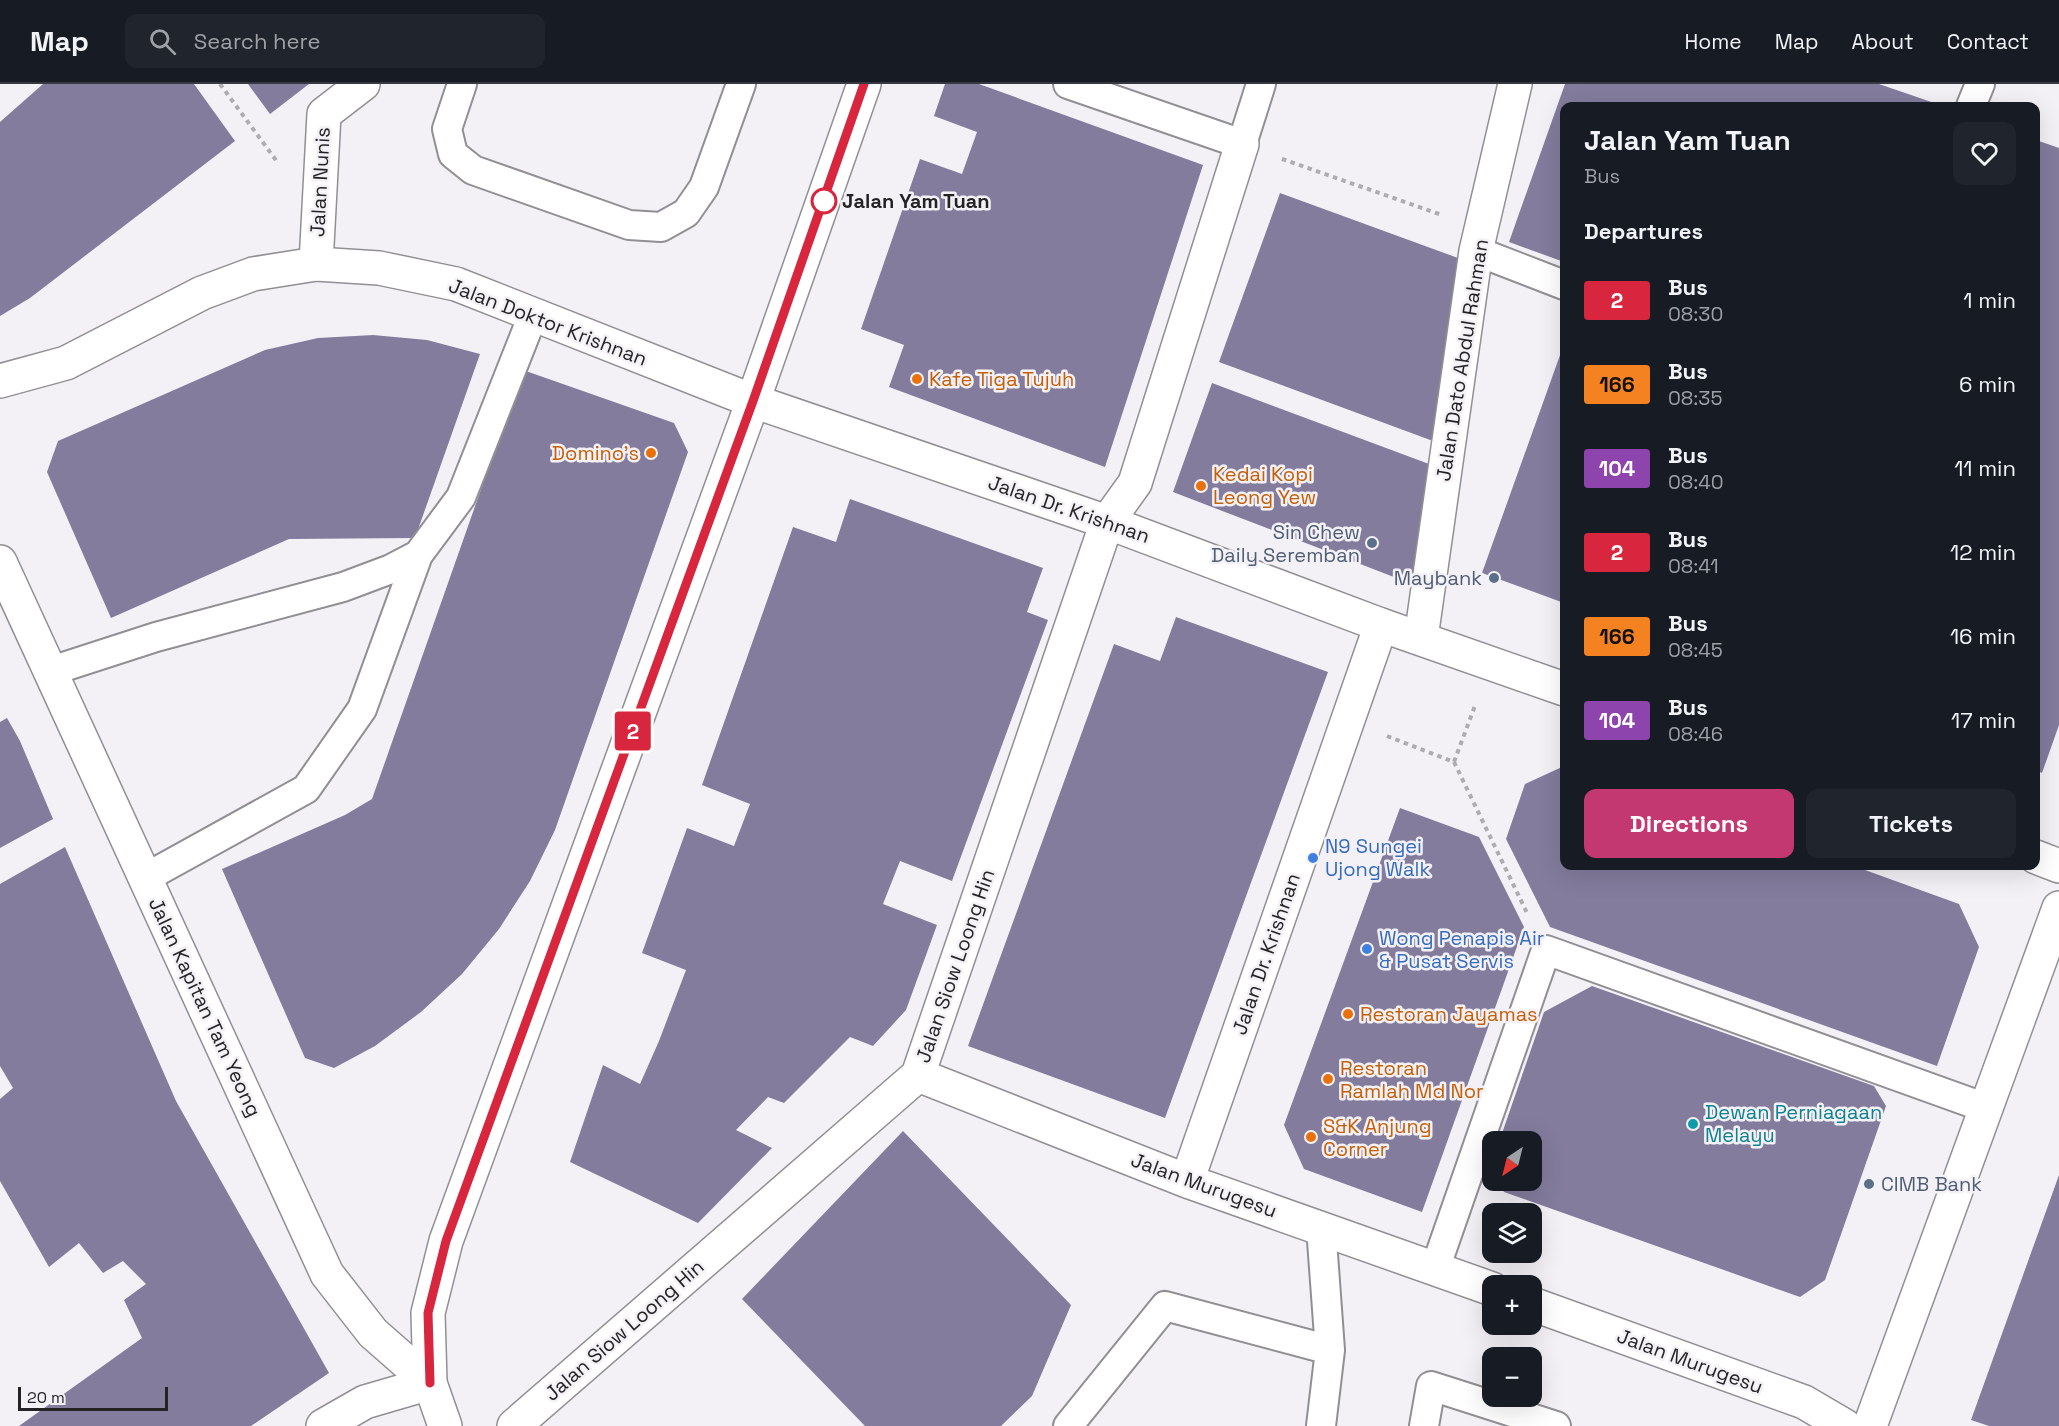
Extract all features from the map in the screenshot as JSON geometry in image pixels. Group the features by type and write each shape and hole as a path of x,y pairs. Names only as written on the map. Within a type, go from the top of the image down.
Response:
{"main road":[{"name":"Jalan Nunis","path":"316,264 324,114 363,84"},
{"path":"323,1426 365,1402 430,1383 428,1313 446,1241 753,401 864,84"},
{"name":"Jalan Dato Abdul Rahman","path":"1421,638 1479,240 1515,84"},
{"name":"Jalan Siow Loong Hin","path":"514,1426 918,1075 1107,522 1135,483 1242,144"},
{"name":"Jalan Doktor Krishnan","path":"0,381 66,363 202,293 254,274 316,264 379,268 456,284 753,401"},
{"name":"Jalan Dr. Krishnan","path":"753,401 1107,522 1382,625 1560,688"},
{"name":"Jalan Kapitan Tam Yeong","path":"0,562 327,1274 373,1333 430,1383 445,1426"},
{"name":"Jalan Dr. Krishnan","path":"1187,1181 1382,625"},
{"path":"2040,859 2059,866"},
{"path":"1870,1426 2059,908"},
{"name":"Jalan Murugesu","path":"918,1075 1187,1181 1482,1286"},
{"name":"Jalan Murugesu","path":"1542,1308 1804,1402 1845,1426"}],"lane":[{"path":"462,84 447,129 453,154 473,170 629,225 661,226 686,213 704,187 741,84"},
{"path":"1068,84 1242,144 1261,84"},
{"path":"1973,102 1980,84"},
{"path":"1479,240 1560,283"},
{"path":"145,878 306,789 362,709 418,555 461,497 533,315"},
{"path":"51,671 156,637 343,586 391,569 418,555"},
{"path":"1435,1269 1545,950 1986,1108"},
{"path":"1321,1227 1330,1350 1321,1426"},
{"path":"1068,1426 1165,1306 1330,1350"},
{"path":"1424,1426 1431,1386 1556,1426"}],"path":[{"path":"220,84 317,217"},
{"path":"1242,144 1479,240"},
{"path":"1454,762 1491,663"},
{"path":"1348,721 1454,762 1545,950"}],"building":[{"path":"43,84 194,84 235,141 30,298 0,316 0,122"},
{"path":"248,84 309,84 270,114"},
{"path":"945,84 979,84 1203,165 1105,467 889,387 904,345 861,329 920,159 962,174 977,132 934,116"},
{"path":"1565,84 1879,84 1931,102 1560,102 1560,261 1509,242"},
{"path":"2040,141 2059,148 2059,725 2042,773 2040,772"},
{"path":"1280,193 1458,258 1433,441 1219,362"},
{"path":"373,335 427,340 480,354 415,538 289,539 111,618 47,472 58,441 265,350 318,338"},
{"path":"1560,355 1560,602 1482,573"},
{"path":"523,370 674,423 688,452 555,830 530,881 499,929 462,974 421,1012 375,1046 334,1068 305,1058 222,869 345,815 372,799"},
{"path":"1212,383 1429,464 1412,584 1173,492"},
{"path":"850,499 1043,568 1027,612 1048,620 952,881 900,861 883,904 937,925 906,1010 873,1046 850,1037 784,1103 768,1097 736,1130 772,1148 698,1223 570,1162 603,1065 640,1084 686,970 642,953 687,828 734,846 750,804 702,785 793,527 836,542"},
{"path":"1176,617 1328,672 1165,1118 968,1046 1114,644 1160,661"},
{"path":"7,718 20,741 53,819 0,848 0,722"},
{"path":"1560,768 1560,870 1865,870 1959,904 1979,947 1937,1066 1550,927 1506,839 1525,784"},
{"path":"1400,808 1479,837 1524,927 1422,1212 1304,1169 1284,1125"},
{"path":"65,847 176,1101 329,1373 251,1426 19,1426 142,1338 124,1300 146,1284 123,1261 103,1273 79,1243 49,1267 0,1181 0,1099 13,1088 0,1066 0,884"},
{"name":"Dewan Perniagaan Melayu","path":"1592,986 1874,1086 1886,1106 1825,1280 1800,1297 1542,1205 1542,1203 1535,1203 1504,1192 1542,1191 1542,1131 1503,1131 1544,1012"},
{"path":"903,1131 1071,1305 1032,1396 1001,1426 865,1426 742,1299"},
{"path":"2059,1175 2059,1426 1989,1426 1971,1420"}],"bus line":[{"name":"2","path":"430,1383 428,1313 446,1241 753,401 864,84"}],"place":[{"name":"Jalan Yam Tuan","path":"824,201"},
{"name":"Kafe Tiga Tujuh","path":"917,379"},
{"name":"Domino's","path":"651,453"},
{"name":"Kedai Kopi Leong Yew","path":"1201,486"},
{"name":"Sin Chew Daily Seremban","path":"1372,543"},
{"name":"Maybank","path":"1494,578"},
{"name":"N9 Sungei Ujong Walk","path":"1313,858"},
{"name":"Wong Penapis Air & Pusat Servis","path":"1367,949"},
{"name":"Restoran Jayamas","path":"1348,1014"},
{"name":"Restoran Ramlah Md Nor","path":"1328,1079"},
{"name":"Dewan Perniagaan Melayu","path":"1693,1124"},
{"name":"S&K Anjung Corner","path":"1311,1137"},
{"name":"CIMB Bank","path":"1869,1184"}]}
